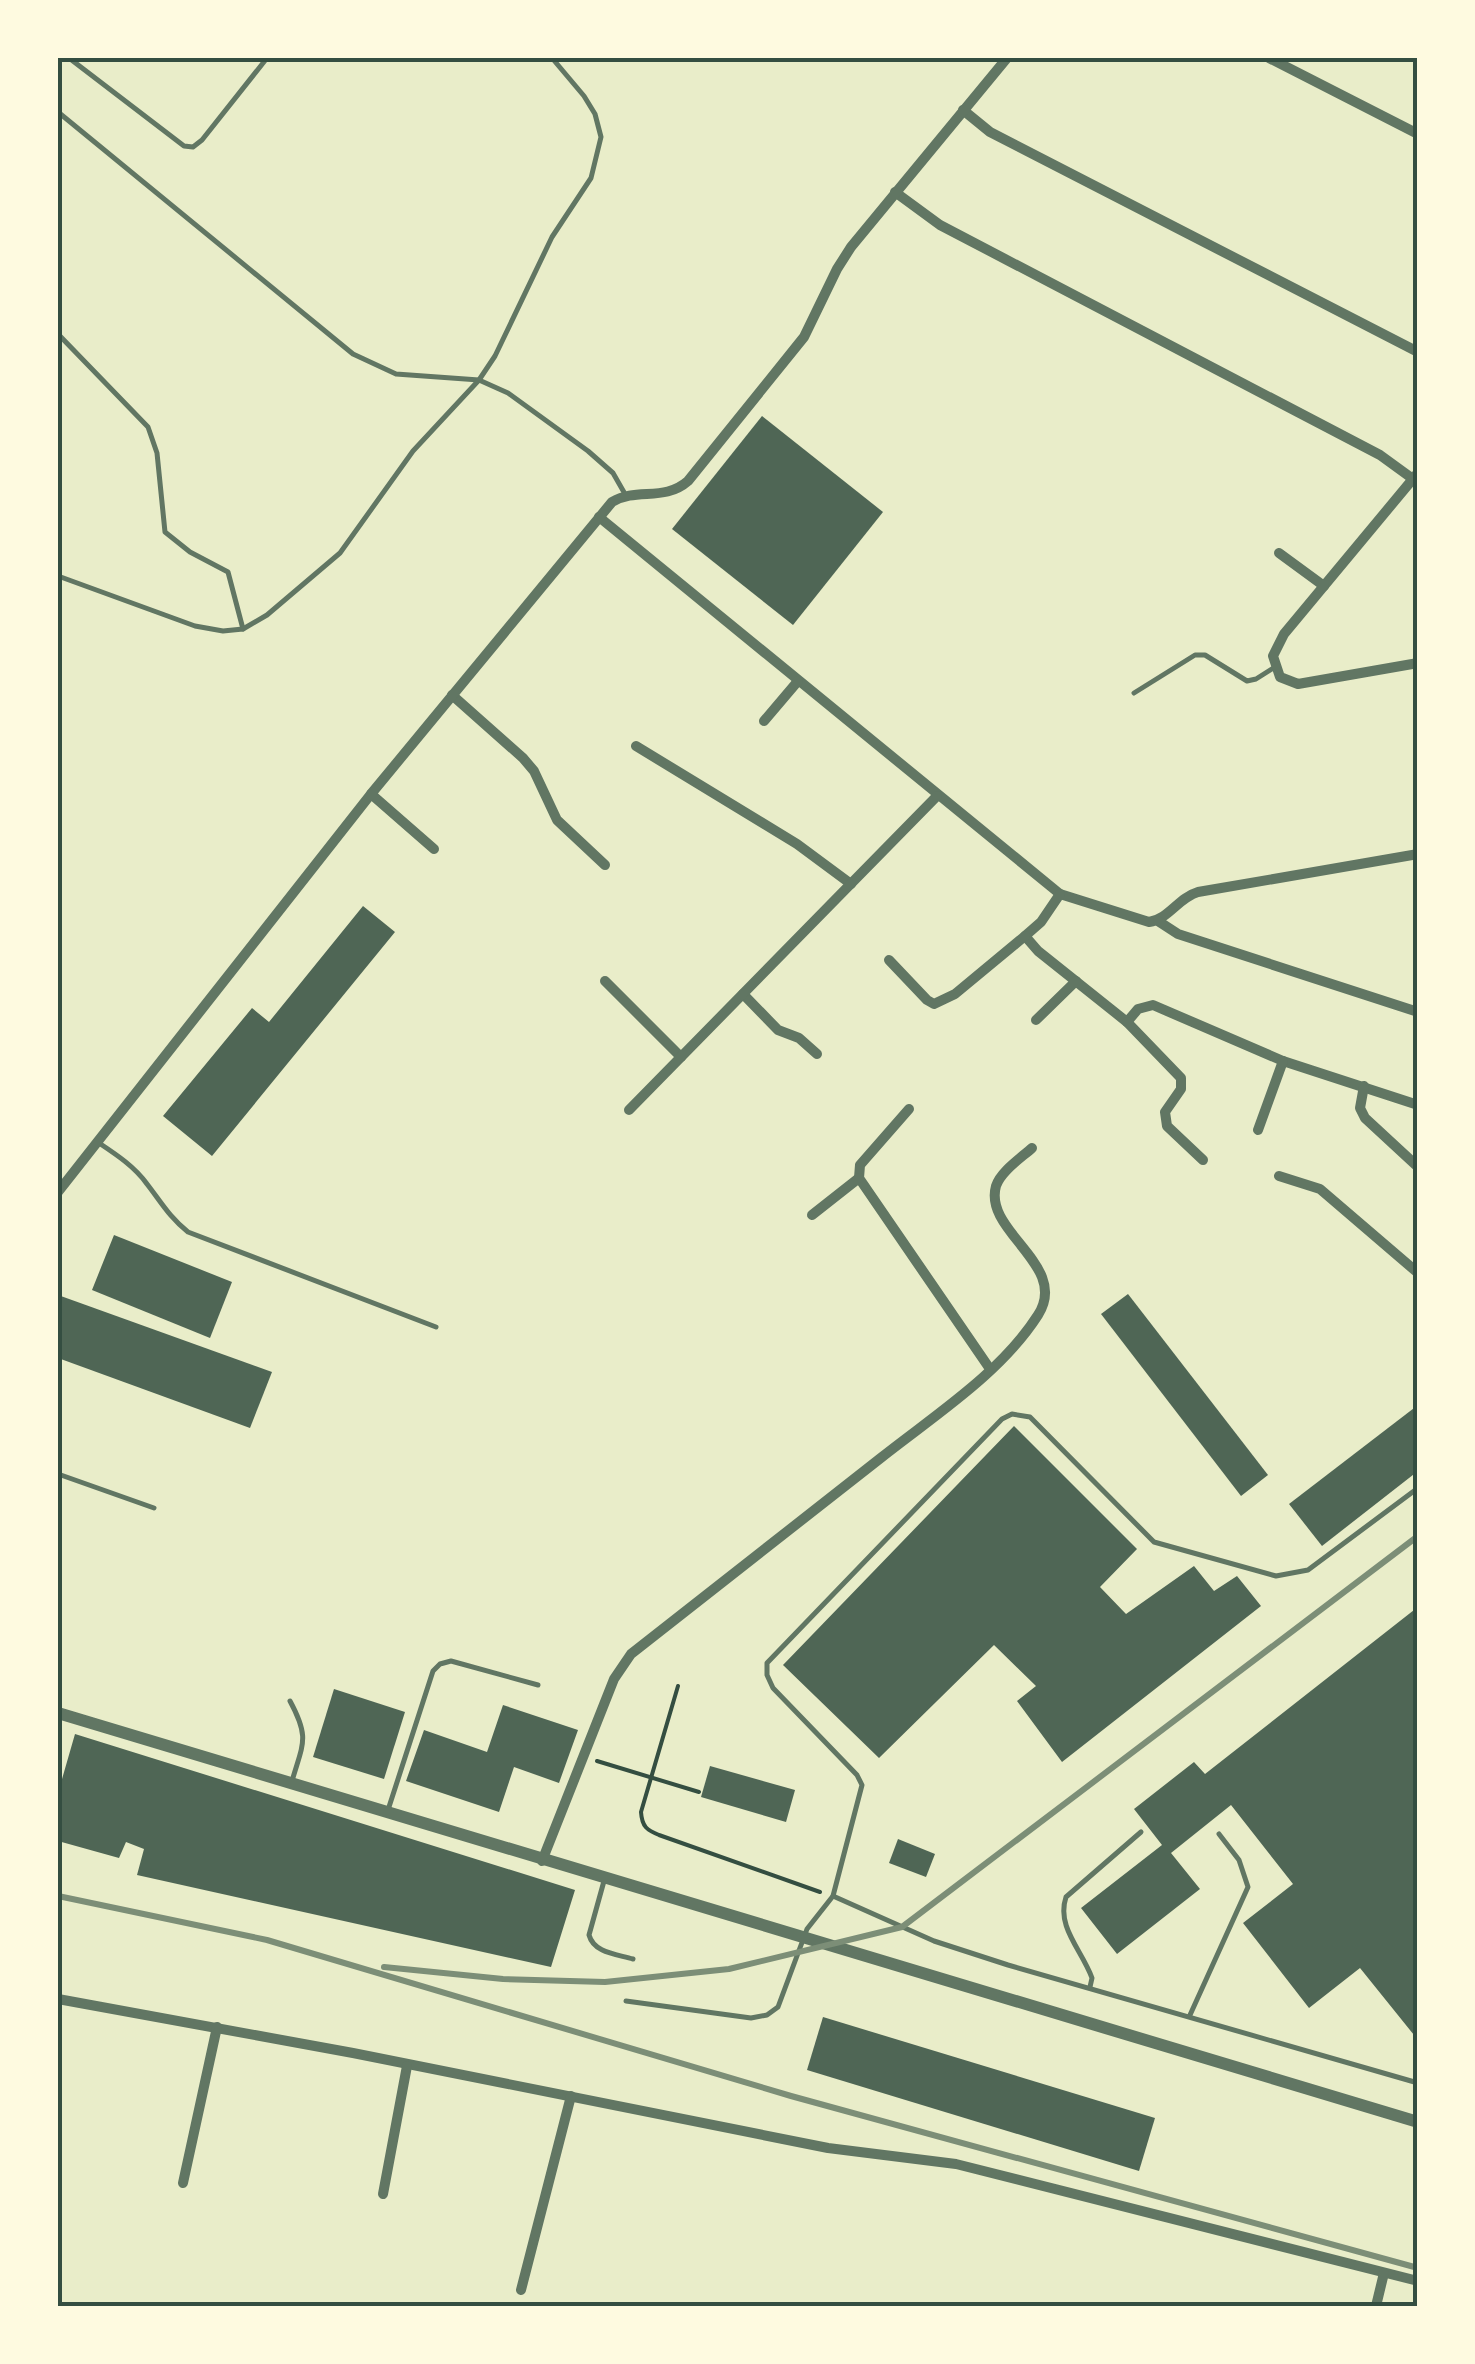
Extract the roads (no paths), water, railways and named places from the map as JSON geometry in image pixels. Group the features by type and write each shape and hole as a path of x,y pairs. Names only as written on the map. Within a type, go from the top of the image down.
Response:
{"street":[{"path":"58,1192 371,794 612,502 625,494 666,494 688,481 785,364 817,314 837,268 1006,58"},
{"path":"1269,58 1418,134"},
{"path":"963,110 990,132 1418,352"},
{"path":"895,192 940,225 1415,476 1276,645 1272,656 1280,676 1298,684 1418,663"},
{"path":"599,517 1060,894 1140,921 1158,920 1182,899 1198,892 1418,854"},
{"path":"1279,553 1324,586"},
{"path":"764,721 798,681"},
{"path":"452,695 534,771 557,820 605,865"},
{"path":"636,746 796,844 850,884"},
{"path":"371,794 434,849"},
{"path":"629,1110 937,796"},
{"path":"889,960 934,1004 954,994 1025,936 1041,922 1060,894"},
{"path":"1158,920 1178,934 1418,1012"},
{"path":"1025,936 1038,951 1127,1022 1181,1078 1182,1089 1164,1118 1167,1126 1203,1160"},
{"path":"1036,1020 1076,981"},
{"path":"605,982 681,1056"},
{"path":"743,994 778,1030 800,1038 817,1054"},
{"path":"1127,1022 1138,1009 1153,1005 1283,1061 1418,1106"},
{"path":"1258,1130 1283,1061"},
{"path":"1364,1086 1360,1108 1365,1118 1418,1167"},
{"path":"909,1109 860,1165 859,1178 990,1369"},
{"path":"542,1860 614,1679 630,1654 990,1369 1042,1310 1041,1273 1000,1216 996,1202 996,1187 1002,1176 1032,1148"},
{"path":"1279,1176 1320,1189 1418,1273"},
{"path":"812,1215 859,1178"},
{"path":"58,1713 1418,2122"},
{"path":"58,1998 844,2151 956,2164 1418,2281"},
{"path":"183,2182 217,2028"},
{"path":"383,2194 407,2066"},
{"path":"521,2290 571,2096"},
{"path":"1376,2306 1384,2273"}],"lane":[{"path":"70,58 184,146 193,147 267,58"},
{"path":"58,576 195,626 223,632 243,629 267,616 340,554 413,451 479,380 552,237 591,178 601,136 595,114 552,58"},
{"path":"58,112 353,354 396,374 479,380 508,393 588,451 613,474 625,494"},
{"path":"58,334 148,427 158,453 165,532 190,552 228,572 243,629"},
{"path":"1134,693 1195,655 1205,655 1247,681 1276,667"},
{"path":"99,1142 147,1183 171,1219 188,1232 436,1327"},
{"path":"626,2001 751,2018 767,2015 778,2007 804,1936 833,1896 862,1785 774,1688 767,1676 767,1663 1002,1418 1012,1414 1030,1417 1154,1542 1276,1576 1308,1570 1418,1488"},
{"path":"58,1474 154,1508"},
{"path":"387,1813 433,1671 440,1664 451,1661 538,1684"},
{"path":"290,1701 305,1737 292,1784"},
{"path":"1090,1987 1092,1978 1061,1911 1066,1897 1141,1832"},
{"path":"1190,2016 1248,1887 1239,1860 1219,1834"},
{"path":"604,1878 590,1942 596,1948 633,1959"},
{"path":"833,1896 934,1941 1418,2083"}],"railway":[{"path":"384,1967 503,1979 605,1982 729,1969 902,1927 1418,1536"},
{"path":"58,1896 267,1940 791,2096 1418,2268"}]}
